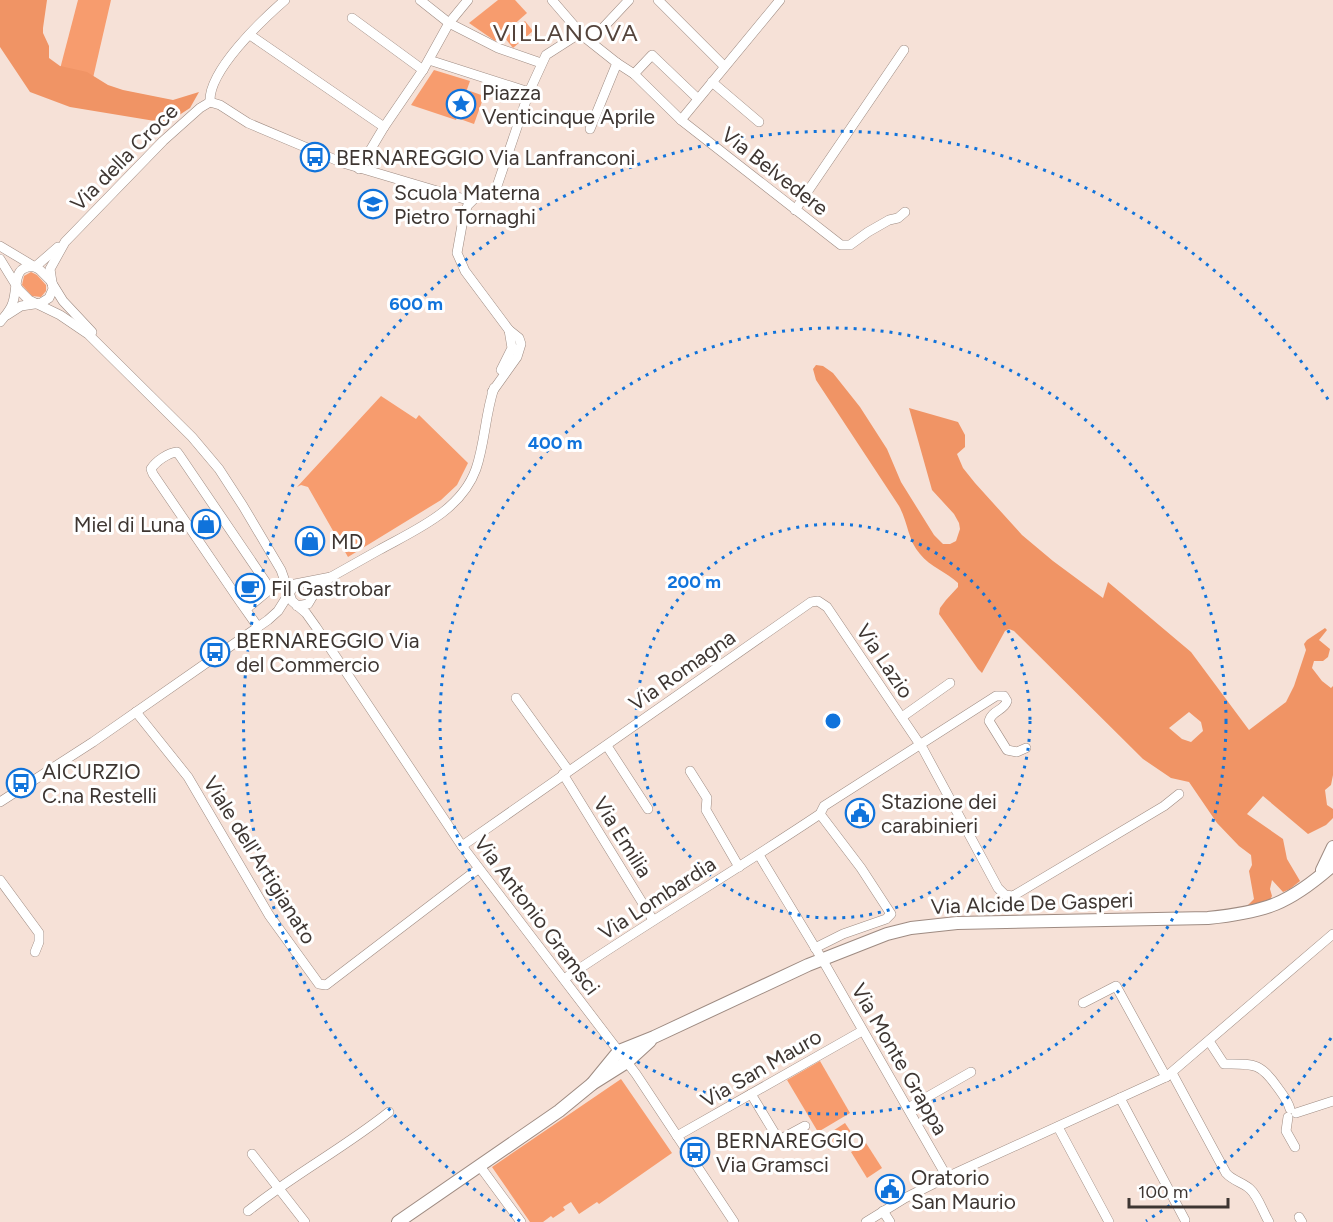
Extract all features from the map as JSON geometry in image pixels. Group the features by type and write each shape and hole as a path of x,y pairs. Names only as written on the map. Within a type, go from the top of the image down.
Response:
{"main road":[{"name":"Via Alcide De Gasperi","path":"1317,879 1333,847"},
{"name":"Via Alcide De Gasperi","path":"619,1051 822,959 887,934 933,924 1208,918 1237,915 1269,908 1283,902 1333,865"},
{"name":"Via Alcide De Gasperi","path":"592,1084 627,1062 654,1037"},
{"path":"402,1219 559,1111 592,1084 619,1051"}],"street":[{"path":"285,0 228,59 212,88 210,102 220,105 244,121 359,169 471,201 494,192 497,188 529,92 546,55 574,37 600,31 629,0"},
{"path":"420,0 449,23 498,48 541,63"},
{"path":"359,169 384,127 423,70 449,23 468,0"},
{"name":"Via Belvedere","path":"552,0 583,36 616,63 634,74 681,120 842,245 850,245 868,232 905,212"},
{"path":"658,0 723,65"},
{"path":"681,120 780,0"},
{"path":"352,18 423,70"},
{"path":"250,34 384,127"},
{"path":"795,210 904,50"},
{"path":"634,74 652,55 696,97"},
{"path":"429,60 529,92"},
{"path":"590,129 616,63"},
{"path":"712,82 759,122"},
{"name":"Via della Croce","path":"65,242 156,148 200,108 210,102"},
{"path":"278,611 292,606 306,605 314,597 320,585 331,577 435,518 460,497 471,481 477,466 492,392 520,351 521,344 519,338 509,330 465,271 458,257 464,214 471,201"},
{"path":"3,318 14,299 17,276 21,270 35,267 65,242"},
{"path":"3,318 21,306 43,303 49,298 52,293 50,269 65,242"},
{"path":"0,246 40,270 102,346 192,437 219,469 282,570 292,601 298,606"},
{"path":"0,259 20,291 35,303 60,315 102,346"},
{"path":"246,609 268,591 269,587 180,456 177,452 171,453 154,465 153,474 258,627"},
{"path":"282,570 311,586 314,597"},
{"path":"0,802 136,712 258,627 278,611 295,584 331,577"},
{"name":"Via Antonio Gramsci","path":"314,597 316,627"},
{"name":"Via Lazio","path":"818,601 827,607 920,745 998,888 1005,896 1013,896 1164,806 1179,794"},
{"name":"Via Romagna","path":"462,846 803,607 818,601"},
{"name":"Via Antonio Gramsci","path":"298,606 316,627 478,869 627,1062 734,1222"},
{"path":"902,717 950,683"},
{"name":"Via Lombardia","path":"564,979 653,920 759,855 820,814 824,806 1000,694 1007,701 992,714 988,721 1007,750 1017,752 1026,748"},
{"path":"516,698 565,772"},
{"name":"Viale dell'Artigianato","path":"136,712 188,777 268,915 319,984 326,985 478,869"},
{"path":"607,746 648,809"},
{"name":"Via Lombardia","path":"690,771 707,798 706,810 739,867"},
{"name":"Via Emilia","path":"565,772 653,920"},
{"path":"815,948 843,934 886,919 891,914 861,868 820,814"},
{"name":"Via Monte Grappa","path":"759,855 822,959 947,1178"},
{"path":"0,880 39,933 39,942 35,952"},
{"path":"866,1222 947,1178 1169,1075 1333,934"},
{"path":"1083,1003 1116,986 1226,1173 1231,1179 1253,1192 1269,1222"},
{"name":"Via San Mauro","path":"677,1136 862,1031"},
{"path":"1209,1041 1224,1064 1252,1064 1267,1072 1288,1103 1291,1113 1286,1131 1295,1147"},
{"path":"908,1108 972,1072"},
{"path":"751,1094 777,1137 782,1139 805,1126"},
{"path":"1120,1098 1185,1220"},
{"path":"1291,1113 1333,1101"},
{"path":"248,1211 278,1187 361,1135 389,1112"},
{"path":"1058,1127 1110,1222"},
{"path":"252,1154 305,1222"},
{"path":"478,1166 521,1222"},
{"path":"883,1211 890,1222"}],"shaded area":[{"path":"0,0 47,0 43,33 49,46 49,58 60,66 87,72 108,85 123,90 173,100 199,92 190,108 167,123 70,107 30,92 0,47"},
{"path":"78,0 111,0 93,78 60,69"},
{"path":"498,0 515,0 527,13 495,41 469,23"},
{"path":"525,21 533,31 513,48 505,38"},
{"path":"434,70 470,81 456,120 411,105"},
{"path":"470,91 484,96 474,124 460,119"},
{"path":"31,272 46,285 46,291 41,297 32,296 22,285 24,276"},
{"path":"816,365 823,366 833,373 860,407 887,449 901,482 934,535 943,544 956,541 960,529 959,523 954,514 932,490 909,408 958,422 965,435 965,447 957,454 963,468 1022,535 1103,598 1108,582 1191,652 1249,730 1286,702 1306,650 1304,644 1325,628 1327,630 1319,640 1330,649 1328,657 1323,661 1314,661 1312,668 1322,681 1331,688 1333,686 1333,775 1331,785 1325,790 1327,805 1333,809 1333,818 1326,825 1308,834 1263,796 1247,814 1283,839 1287,859 1300,881 1283,892 1272,880 1270,889 1272,896 1269,902 1245,908 1254,899 1249,871 1252,865 1251,855 1217,823 1189,782 1171,778 1143,759 1014,631 1009,629 1005,631 982,673 978,669 939,614 940,608 958,587 958,583 924,559 916,549 899,506 816,380 813,369","holes":["1189,712 1201,722 1203,731 1191,742 1182,739 1169,728"]},
{"path":"381,396 416,419 419,415 468,463 457,485 441,500 348,557 308,487 301,485 297,487"},
{"path":"820,1061 850,1113 818,1132 787,1080"},
{"path":"621,1079 672,1153 599,1204 597,1202 579,1214 571,1202 563,1207 565,1210 553,1218 551,1216 543,1222 530,1222 492,1167"},
{"path":"845,1123 853,1135 829,1150 822,1138"},
{"path":"866,1143 882,1168 867,1178 851,1152"}],"place":[{"name":"Piazza Venticinque Aprile","path":"461,104"},
{"name":"BERNAREGGIO Via Lanfranconi","path":"315,157"},
{"name":"Scuola Materna Pietro Tornaghi","path":"373,204"},
{"name":"Miel di Luna","path":"206,524"},
{"name":"MD","path":"310,541"},
{"name":"Fil Gastrobar","path":"250,588"},
{"name":"BERNAREGGIO Via del Commercio","path":"215,652"},
{"name":"AICURZIO C.na Restelli","path":"21,783"},
{"name":"Stazione dei carabinieri","path":"860,813"},
{"name":"BERNAREGGIO Via Gramsci","path":"695,1152"},
{"name":"Oratorio San Maurio","path":"890,1189"}],"district":[{"name":"VILLANOVA","path":"566,32"}]}
